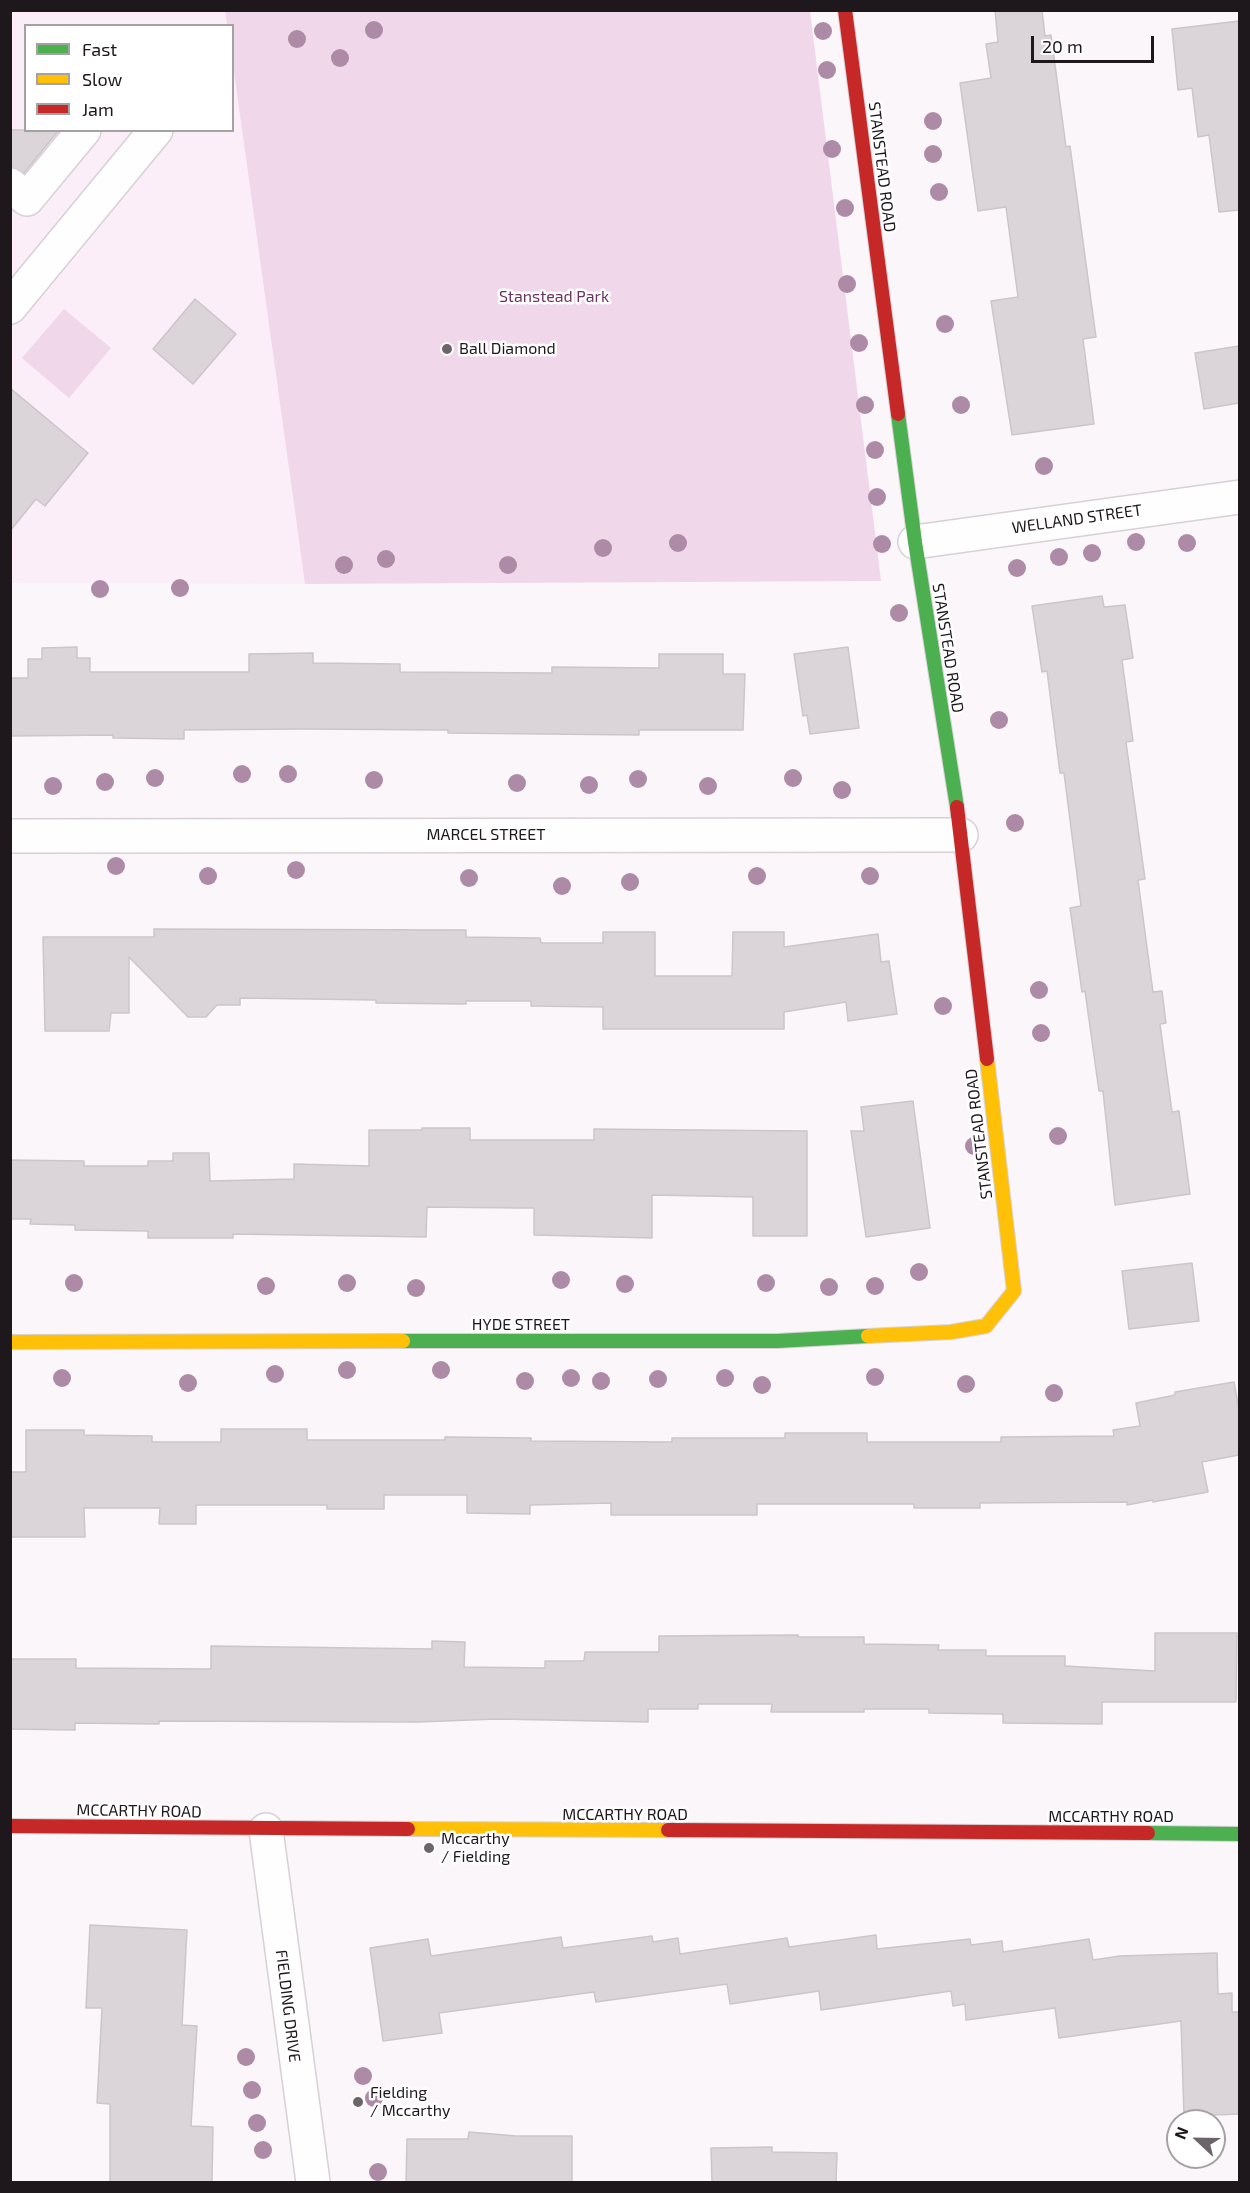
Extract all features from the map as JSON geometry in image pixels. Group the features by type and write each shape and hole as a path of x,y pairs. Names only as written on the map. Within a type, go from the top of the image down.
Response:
{"street":[{"name":"STANSTEAD ROAD","path":"845,10 915,542 961,835 1014,1292"},
{"path":"10,185 27,199 82,132"},
{"path":"10,307 154,132"},
{"name":"WELLAND STREET","path":"915,542 1239,497"},
{"name":"MARCEL STREET","path":"10,836 961,835"},
{"name":"HYDE STREET","path":"10,1342 777,1341 951,1332 986,1326 1014,1292"},
{"name":"MCCARTHY ROAD","path":"10,1826 266,1830 1239,1834"},
{"name":"FIELDING DRIVE","path":"266,1830 313,2182"}],"shaded area":[{"path":"11,11 225,11 227,24 24,24 24,132 234,132 234,72 305,584 11,583"}],"green space":[{"name":"Stanstead Park","path":"225,11 810,11 881,581 305,584 234,72 234,24 227,24"},
{"path":"64,309 111,348 69,398 22,358"}],"building":[{"path":"995,10 1042,10 1045,36 1051,35 1066,147 1070,146 1096,337 1083,339 1094,424 1012,435 991,301 1018,297 1006,207 978,211 960,83 991,78 986,44 998,42"},
{"path":"1239,21 1239,210 1219,212 1209,135 1198,137 1192,88 1178,90 1172,29"},
{"path":"10,130 57,132 24,173 10,167"},
{"path":"195,299 236,334 193,384 153,349"},
{"path":"1239,346 1239,403 1204,409 1195,353"},
{"path":"10,388 88,453 45,506 36,499 10,531"},
{"path":"1102,596 1104,607 1125,605 1133,658 1122,660 1133,741 1126,742 1145,879 1138,880 1153,992 1162,991 1166,1023 1160,1024 1172,1112 1179,1111 1190,1194 1115,1205 1103,1091 1099,1091 1085,991 1082,992 1070,908 1081,906 1064,773 1060,773 1047,671 1042,672 1032,606"},
{"path":"77,647 77,658 90,658 90,672 249,672 249,654 313,653 313,663 400,664 400,672 552,673 552,667 659,668 659,654 723,654 723,674 745,674 743,730 639,730 639,735 301,729 184,730 184,739 113,738 113,735 10,736 10,678 28,678 28,659 42,659 42,648"},
{"path":"848,647 859,728 810,734 807,715 803,716 794,654"},
{"path":"154,929 466,930 466,937 540,938 541,943 603,943 603,932 655,932 655,976 732,976 733,932 784,932 784,947 878,934 881,962 889,961 897,1014 848,1021 846,1002 784,1012 784,1029 603,1029 603,1007 531,1006 531,1001 466,1001 466,1004 240,998 240,1005 217,1005 206,1017 188,1017 129,957 129,1013 111,1013 109,1031 45,1031 43,937 154,937"},
{"path":"913,1101 930,1228 866,1237 851,1131 864,1131 861,1107"},
{"path":"422,1128 470,1128 470,1140 594,1140 594,1129 807,1131 807,1236 753,1236 753,1197 652,1195 652,1238 534,1235 534,1208 427,1207 426,1237 233,1234 233,1238 148,1238 148,1231 75,1230 75,1225 30,1224 31,1219 10,1219 10,1160 84,1161 84,1166 148,1166 148,1161 173,1161 173,1153 209,1153 210,1181 294,1179 294,1164 369,1166 369,1130 422,1130"},
{"path":"1192,1263 1199,1321 1129,1329 1122,1271"},
{"path":"1234,1382 1239,1410 1239,1455 1202,1462 1208,1492 1153,1502 1153,1500 1127,1505 1127,1502 980,1503 980,1508 914,1508 914,1504 757,1504 757,1515 611,1515 611,1503 530,1505 530,1514 467,1513 467,1495 384,1495 384,1509 327,1509 327,1505 196,1505 196,1524 159,1524 160,1508 84,1508 85,1537 10,1537 10,1472 26,1472 26,1430 84,1430 84,1435 152,1436 152,1442 221,1442 221,1429 307,1429 307,1440 445,1440 445,1437 531,1438 531,1441 672,1442 672,1438 785,1438 785,1433 867,1433 867,1442 1001,1442 1001,1437 1114,1436 1113,1430 1140,1426 1136,1403 1175,1395 1175,1392"},
{"path":"1155,1633 1237,1633 1236,1702 1102,1702 1102,1724 1003,1723 1003,1714 929,1713 929,1709 771,1712 772,1704 698,1704 698,1709 648,1709 648,1722 497,1719 418,1722 159,1721 159,1724 75,1723 75,1730 10,1729 10,1659 76,1659 76,1668 211,1669 211,1646 432,1649 432,1641 465,1642 464,1667 545,1668 545,1661 584,1661 585,1652 659,1652 659,1636 798,1635 798,1637 864,1637 864,1644 939,1645 938,1650 986,1650 986,1656 1065,1656 1065,1666 1155,1671"},
{"path":"90,1925 187,1930 182,2025 197,2026 191,2126 213,2127 212,2182 110,2182 110,2104 97,2103 102,2008 86,2008"},
{"path":"876,1935 877,1949 970,1939 971,1945 1002,1941 1003,1952 1089,1939 1093,1960 1120,1956 1217,1953 1218,1994 1232,1993 1232,2012 1239,2012 1239,2114 1226,2114 1226,2109 1184,2109 1181,2021 1059,2038 1055,2008 966,2020 965,2004 953,2006 951,1991 821,2010 819,1991 730,2004 727,1984 596,2002 594,1992 439,2013 442,2033 383,2041 370,1948 428,1939 431,1956 561,1937 563,1948 652,1936 653,1942 678,1938 680,1954 787,1938 789,1947"},
{"path":"469,2132 516,2136 572,2136 572,2182 406,2182 407,2139 468,2139"},
{"path":"772,2147 772,2152 837,2153 836,2182 712,2182 711,2148"}],"traffic: fast":[{"path":"898,414 915,542 957,807"},
{"path":"403,1341 777,1341 868,1336"},
{"path":"1148,1833 1240,1834"}],"traffic: slow":[{"path":"868,1336 951,1332 986,1326 1014,1291 987,1059"},
{"path":"10,1342 403,1341"},
{"path":"408,1829 668,1830"}],"traffic: jam":[{"path":"845,10 898,414"},
{"path":"957,807 987,1059"},
{"path":"10,1826 408,1829"},
{"path":"668,1830 1148,1833"}],"place":[{"name":"Ball Diamond","path":"447,349"},
{"name":"Mccarthy / Fielding","path":"429,1848"},
{"name":"Fielding / Mccarthy","path":"358,2102"}]}
